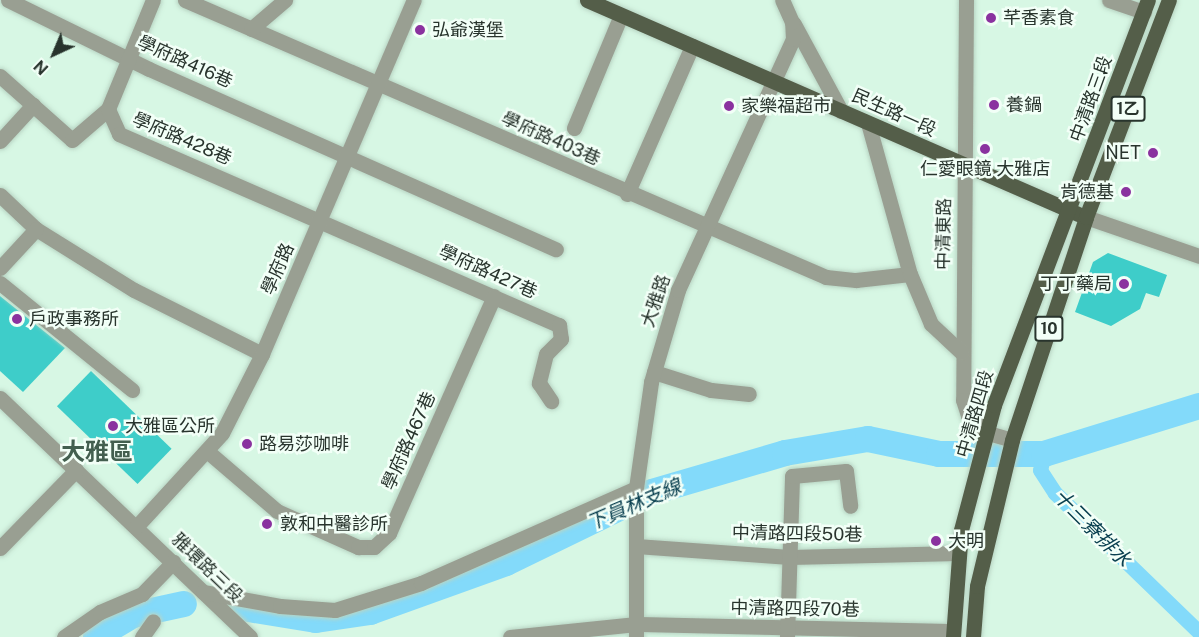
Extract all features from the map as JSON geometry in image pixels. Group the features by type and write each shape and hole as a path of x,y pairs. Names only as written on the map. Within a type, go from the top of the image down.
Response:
{"main road":[{"name":"民生路一段","path":"587,0 964,166 1086,217"},
{"name":"中清路三段","path":"1086,217 1169,0"},
{"name":"中清路三段","path":"1070,211 1146,6"},
{"name":"中清路四段","path":"953,634 958,553 994,405 1070,211"},
{"name":"10","path":"974,637 977,586 1004,468 1086,217"}],"street":[{"name":"學府路416巷","path":"8,0 129,58 556,249"},
{"path":"0,76 72,140 108,109 153,0"},
{"name":"學府路403巷","path":"185,0 707,229 826,277 856,280 910,274"},
{"path":"251,29 285,0"},
{"name":"學府路","path":"136,527 222,433 262,354 414,0"},
{"path":"782,0 841,111"},
{"name":"中清東路","path":"966,0 963,400 968,415 987,437 1011,444"},
{"path":"1109,0 1146,6"},
{"path":"574,128 621,15"},
{"name":"大雅路","path":"636,631 636,488 654,372 678,290 776,83 793,39 792,22"},
{"path":"627,194 692,46"},
{"path":"0,141 33,105"},
{"name":"學府路428巷","path":"108,109 119,135 321,219"},
{"path":"868,123 910,274 931,324 962,353"},
{"path":"0,195 36,229 134,290 262,354"},
{"path":"1086,217 1199,256"},
{"name":"學府路427巷","path":"321,219 559,325 561,339 546,354 538,383 551,401"},
{"path":"0,268 36,229"},
{"path":"0,283 132,390"},
{"name":"學府路467巷","path":"207,450 278,511 358,547 374,548 389,533 494,297"},
{"path":"654,372 711,390 749,394"},
{"name":"雅環路三段","path":"0,398 247,635"},
{"path":"0,548 76,470"},
{"path":"788,633 792,476 846,471 850,506"},
{"path":"203,592 335,610 421,583 636,488"},
{"name":"中清路四段50巷","path":"636,546 790,556 958,553"},
{"path":"64,637 100,612 142,594 173,562"},
{"path":"142,637 153,621"},
{"name":"中清路四段70巷","path":"510,637 636,631 953,634"}],"building":[{"name":"丁丁藥局","path":"1108,253 1167,275 1159,297 1146,293 1140,309 1111,326 1075,312 1093,262"},
{"name":"戶政事務所","path":"0,296 65,348 23,392 0,371"},
{"name":"大雅區公所","path":"91,371 172,449 138,484 57,406"}],"waterway":[{"name":"下員林支線","path":"236,607 316,620 370,612 506,563 652,492 785,453 868,439 939,454 1044,454 1199,406"},
{"name":"十三寮排水","path":"1044,454 1040,470 1055,493 1199,632"},
{"name":"下員林支線","path":"96,637 133,615 184,604"}],"place":[{"name":"芊香素食","path":"991,18"},
{"name":"弘爺漢堡","path":"420,30"},
{"name":"養鍋","path":"994,105"},
{"name":"家樂福超市","path":"729,106"},
{"name":"仁愛眼鏡 大雅店","path":"985,149"},
{"name":"NET","path":"1153,153"},
{"name":"肯德基","path":"1126,192"},
{"name":"丁丁藥局","path":"1124,284"},
{"name":"戶政事務所","path":"17,319"},
{"name":"大雅區公所","path":"113,426"},
{"name":"路易莎咖啡","path":"247,444"},
{"name":"敦和中醫診所","path":"267,524"},
{"name":"大明","path":"936,541"}],"district":[{"name":"大雅區","path":"97,452"}]}
